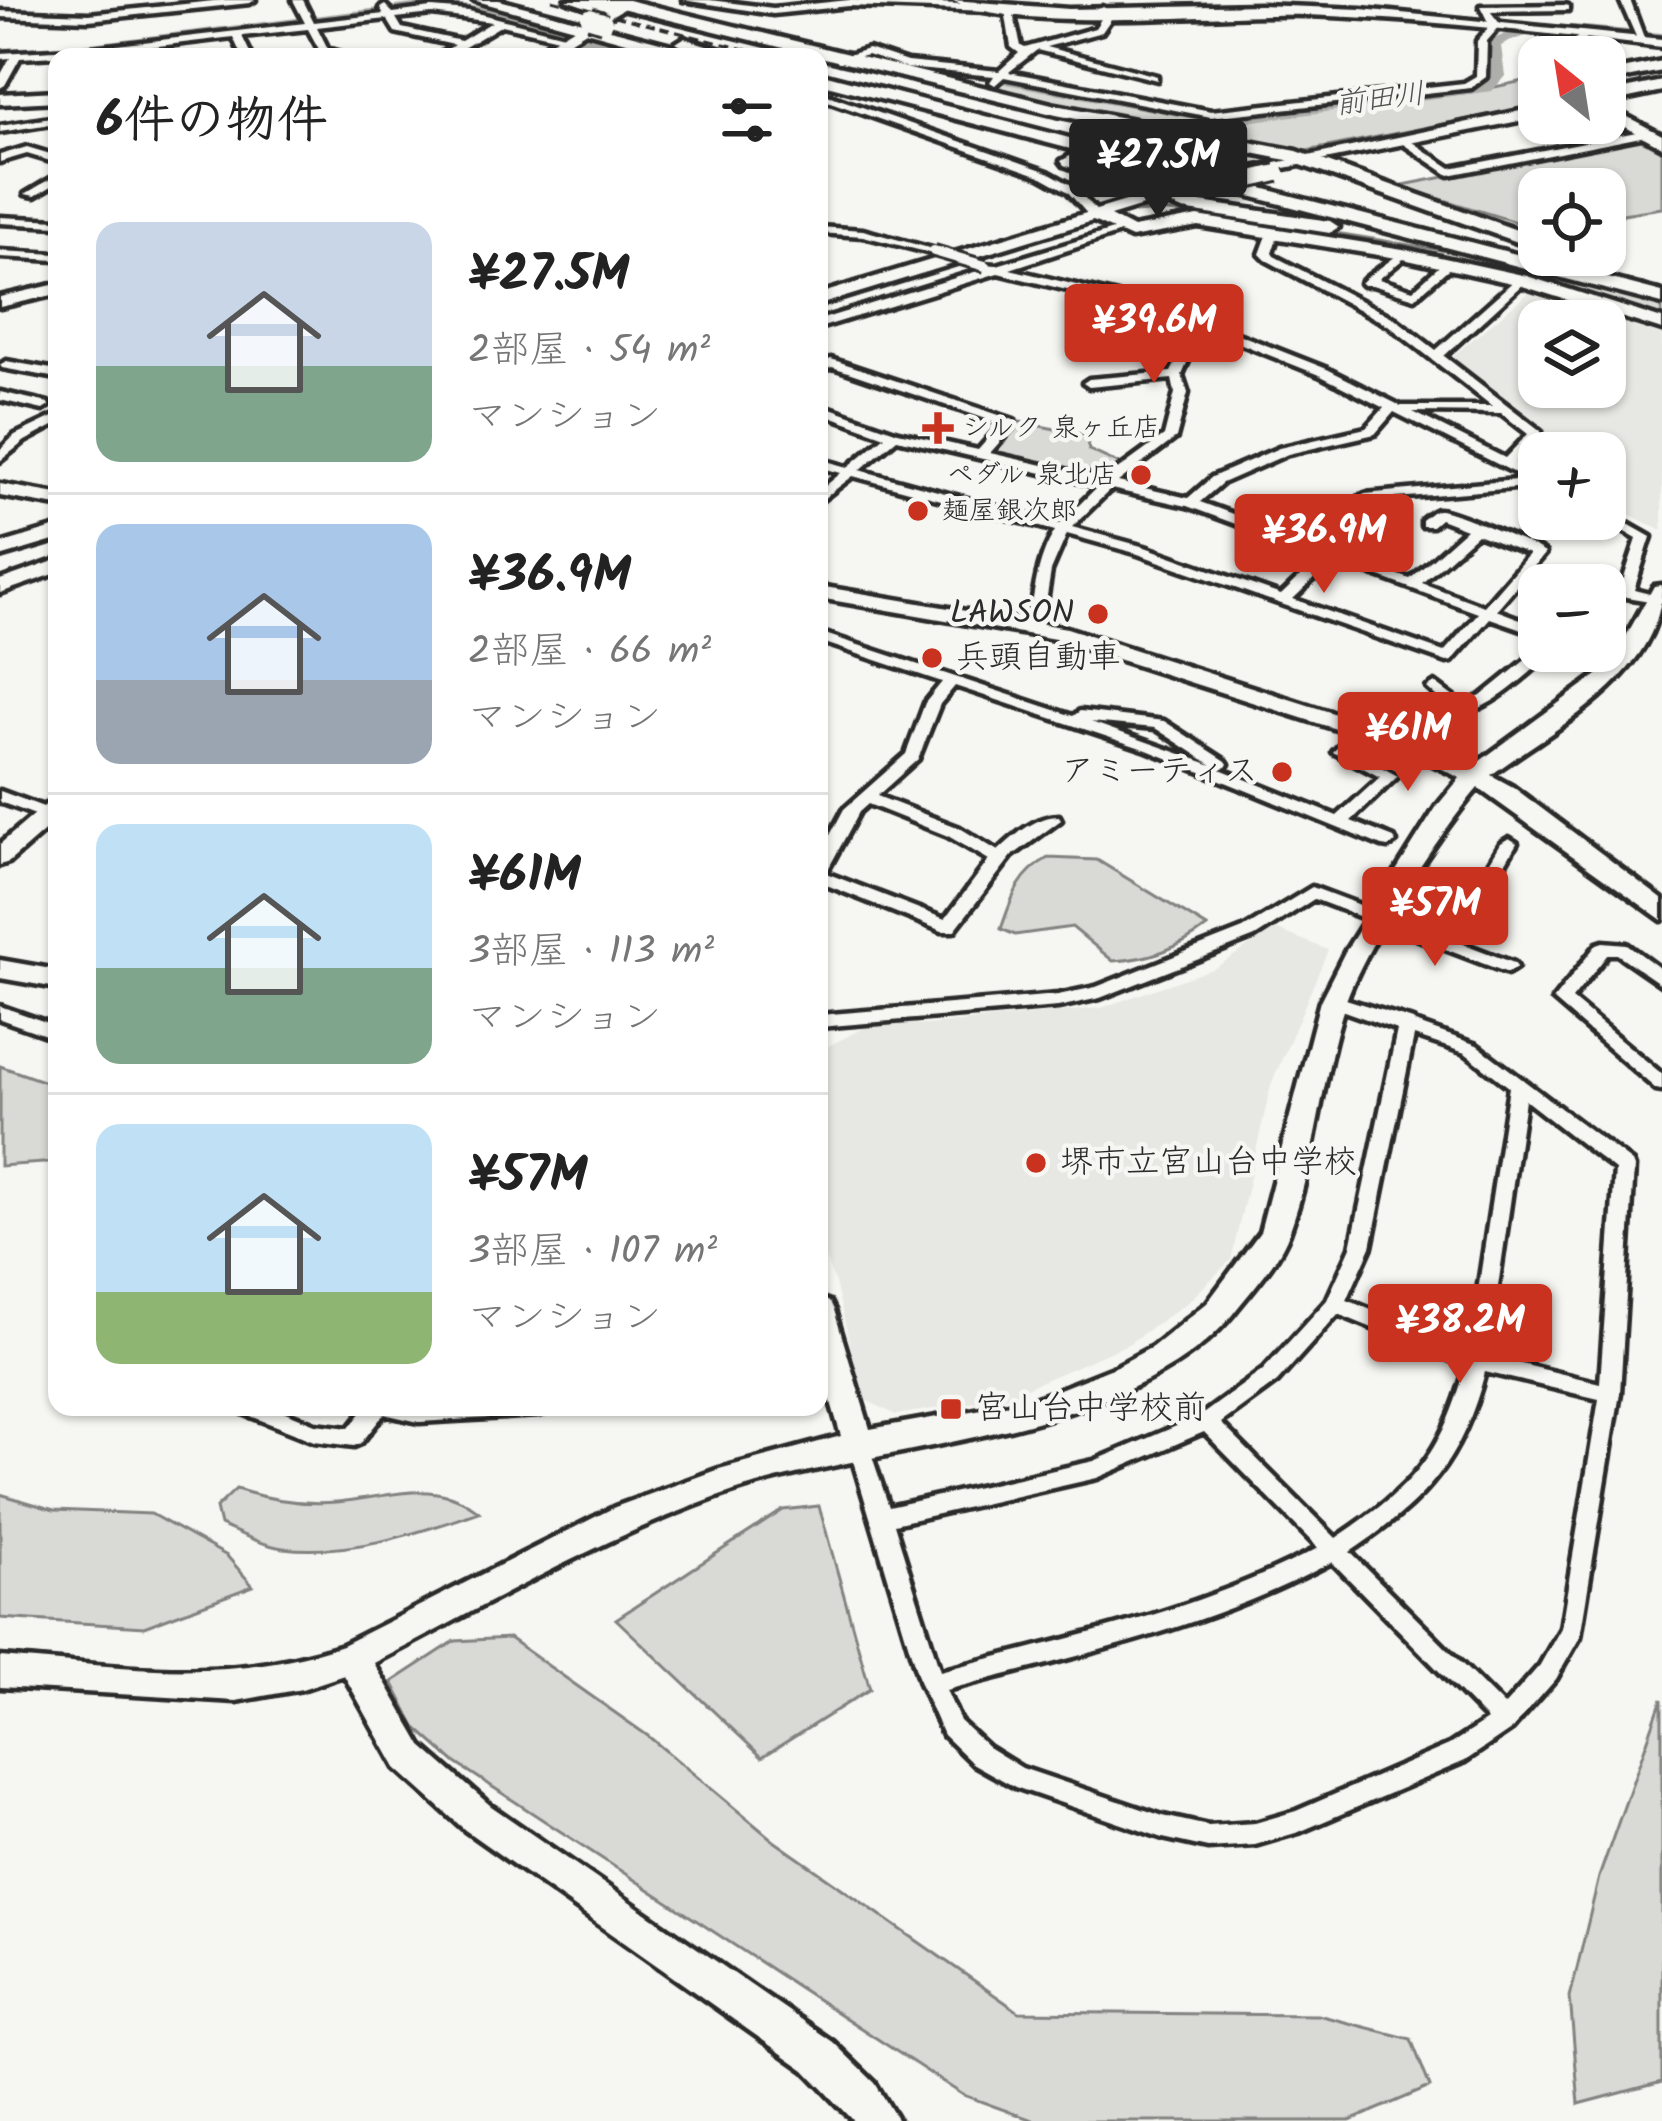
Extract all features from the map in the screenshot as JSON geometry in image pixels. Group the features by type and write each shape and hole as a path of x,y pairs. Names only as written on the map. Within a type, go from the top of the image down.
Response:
{"main road":[{"path":"481,0 759,48"},
{"path":"518,0 749,48"},
{"path":"574,0 598,18 676,48"},
{"path":"598,18 705,48"},
{"path":"829,61 856,73 1518,241"},
{"path":"829,61 1309,161 1518,238"},
{"path":"856,73 1049,114 1195,137"},
{"path":"828,88 1662,298"},
{"path":"828,89 1024,145 1212,211 1421,242 1606,283"},
{"path":"1626,271 1662,280"}],"street":[{"path":"0,10 9,0"},
{"path":"0,10 89,17 250,0"},
{"path":"298,0 322,48"},
{"path":"688,0 773,11 849,3 989,8"},
{"path":"715,0 759,4 805,0"},
{"path":"959,0 1008,12 1310,12 1535,26 1662,43"},
{"path":"1625,0 1643,41"},
{"path":"0,52 236,34 382,9 445,4"},
{"path":"1495,24 1483,8 1565,8"},
{"path":"1524,8 1535,26"},
{"path":"382,9 447,12 500,22 598,18"},
{"path":"382,9 398,30 462,44"},
{"path":"998,79 1023,51 1099,30 1106,19 1103,10"},
{"path":"1008,12 1016,46 1023,51"},
{"path":"136,14 149,48"},
{"path":"89,17 97,43"},
{"path":"547,48 598,18"},
{"path":"85,48 308,21"},
{"path":"456,48 500,22"},
{"path":"829,61 868,52 906,65 1211,114 1240,113 1467,86 1481,77 1482,41 1495,24"},
{"path":"0,25 26,26"},
{"path":"1577,36 1581,32"},
{"path":"236,34 243,48"},
{"path":"1039,48 1153,79"},
{"path":"0,52 16,56 48,52"},
{"path":"0,86 16,56"},
{"path":"1626,73 1662,66"},
{"path":"1626,94 1662,86"},
{"path":"828,90 1044,174 1071,189 1095,216 1120,231"},
{"path":"0,99 48,96"},
{"path":"828,297 1163,197 1518,116"},
{"path":"0,128 48,121"},
{"path":"1626,122 1655,138"},
{"path":"1402,140 1449,172 1655,138"},
{"path":"0,159 27,150 48,157"},
{"path":"31,194 48,184"},
{"path":"0,220 48,223"},
{"path":"828,320 1120,231 1146,233 1198,221 1449,263 1521,280 1662,325"},
{"path":"828,228 1143,303 1395,407 1518,469"},
{"path":"1273,232 1266,254 1393,322 1536,434 1508,464"},
{"path":"0,254 48,257"},
{"path":"1349,297 1403,254"},
{"path":"1370,280 1415,294 1449,263"},
{"path":"1435,358 1521,280"},
{"path":"0,302 48,291"},
{"path":"1176,375 1191,350 1228,335"},
{"path":"6,365 48,372"},
{"path":"828,367 1009,423 982,453"},
{"path":"1089,383 1176,375"},
{"path":"1035,627 1047,559 1064,529 1109,484 1170,438 1184,389 1176,375"},
{"path":"0,396 43,406 48,411"},
{"path":"43,406 48,402"},
{"path":"1191,503 1217,481 1284,451 1370,431 1395,407 1503,410"},
{"path":"828,411 894,435 1191,503 1518,623"},
{"path":"0,458 20,438 48,424"},
{"path":"828,491 894,435"},
{"path":"828,466 1064,529 1284,599 1447,658 1538,553 1438,514 1427,524"},
{"path":"1365,498 1518,483"},
{"path":"0,490 48,498"},
{"path":"1626,527 1644,537 1626,593 1660,596 1626,656"},
{"path":"1412,585 1475,528"},
{"path":"0,551 48,536"},
{"path":"1284,599 1331,555"},
{"path":"0,587 48,569"},
{"path":"828,593 1035,627 1364,728 1476,775 1541,817 1662,912"},
{"path":"828,639 1237,780 1388,842"},
{"path":"1436,688 1462,711 1520,672"},
{"path":"0,1672 236,1686 302,1674 352,1657 626,1517 719,1482 859,1444 1035,1412 1080,1396 1163,1355 1218,1311 1274,1235 1333,1001 1449,806 1476,775 1612,672"},
{"path":"828,856 852,809 913,756 932,704 953,679"},
{"path":"1340,822 1390,776 1341,752 1364,728"},
{"path":"0,796 48,811"},
{"path":"865,797 954,832 997,858"},
{"path":"0,857 48,818"},
{"path":"828,878 949,927 997,858 1020,835 1053,820"},
{"path":"1448,945 1509,843"},
{"path":"828,1020 1058,1001 1100,992 1249,933 1312,892 1508,967"},
{"path":"1662,979 1621,948 1603,948 1562,1000 1662,1084"},
{"path":"0,968 48,977"},
{"path":"828,1360 883,1517 932,1683 951,1728 980,1755 1015,1776 1208,1838 1255,1834 1299,1821 1457,1753 1504,1723 1548,1672 1572,1630 1610,1393 1625,1168 1471,1049 1333,1001"},
{"path":"0,1012 48,1031"},
{"path":"883,1517 1097,1469 1207,1423 1270,1376 1335,1304 1361,1247 1407,1024"},
{"path":"932,1683 1183,1618 1332,1549 1395,1510 1451,1438 1478,1362 1519,1085"},
{"path":"1335,1304 1478,1362 1610,1393"},
{"path":"273,1416 314,1432 354,1437 371,1416"},
{"path":"1207,1423 1504,1723"},
{"path":"352,1657 387,1726 417,1765 478,1818 819,2056 862,2097 878,2121"}],"shaded area":[{"path":"1001,80 1209,120 1471,92 1518,82 1518,109 1307,151 1168,127 991,88"},
{"path":"1639,139 1662,151 1662,208 1626,214 1626,168 1518,168 1518,223 1398,186 1626,144"},
{"path":"1169,206 1478,256 1518,267 1518,274 1376,242 1162,211 1134,213"},
{"path":"1525,276 1553,276 1662,305 1662,320 1626,308 1626,300 1600,300"},
{"path":"1528,293 1550,300 1520,300"},
{"path":"1518,301 1518,408 1626,408 1626,324 1662,335 1662,531 1626,513 1626,432 1545,432 1448,360"},
{"path":"1015,421 1086,435 1089,450 1126,467 1103,480 989,452"},
{"path":"1048,858 1097,860 1207,927 1163,952 1113,961 1072,927 1015,935 1001,929 1023,879"},
{"name":"堺市立宮山台中学校","path":"1275,929 1328,950 1271,1085 1231,1260 1188,1302 1128,1344 1005,1397 896,1415 864,1399 828,1265 828,1046 873,1023 927,1025 1101,1008 1215,968"},
{"path":"0,1066 48,1083 48,1163 0,1166"},
{"path":"236,1489 311,1503 428,1492 463,1501 479,1512 357,1546 283,1548 220,1525 216,1508"},
{"path":"0,1494 54,1510 151,1514 227,1556 253,1586 144,1627 0,1618"},
{"path":"819,1506 870,1689 762,1757 616,1619 783,1510"},
{"path":"509,1638 648,1736 774,1841 1019,2012 1318,2015 1411,2039 1430,2087 1350,2121 1035,2121 963,2095 456,1763 415,1727 392,1682 455,1641"},
{"path":"1662,1699 1662,2082 1579,2104 1570,1997 1599,1877"}],"waterway":[{"name":"前田川","path":"91,48 428,7 483,12 628,48"},
{"name":"前田川","path":"928,68 1238,118 1486,87 1497,76 1493,44 1525,32 1574,30 1662,38"},
{"name":"前田川","path":"0,53 48,51"}],"railway":[{"path":"552,0 740,48"},
{"path":"828,73 1662,289"}],"place":[{"name":"シルク 泉ヶ丘店","path":"938,428"},
{"name":"ペダル 泉北店","path":"1141,475"},
{"name":"麺屋銀次郎","path":"918,511"},
{"name":"LAWSON","path":"1098,614"},
{"name":"兵頭自動車","path":"932,658"},
{"name":"アミーティス","path":"1282,772"},
{"name":"堺市立宮山台中学校","path":"1036,1163"},
{"name":"宮山台中学校前","path":"951,1409"}]}
